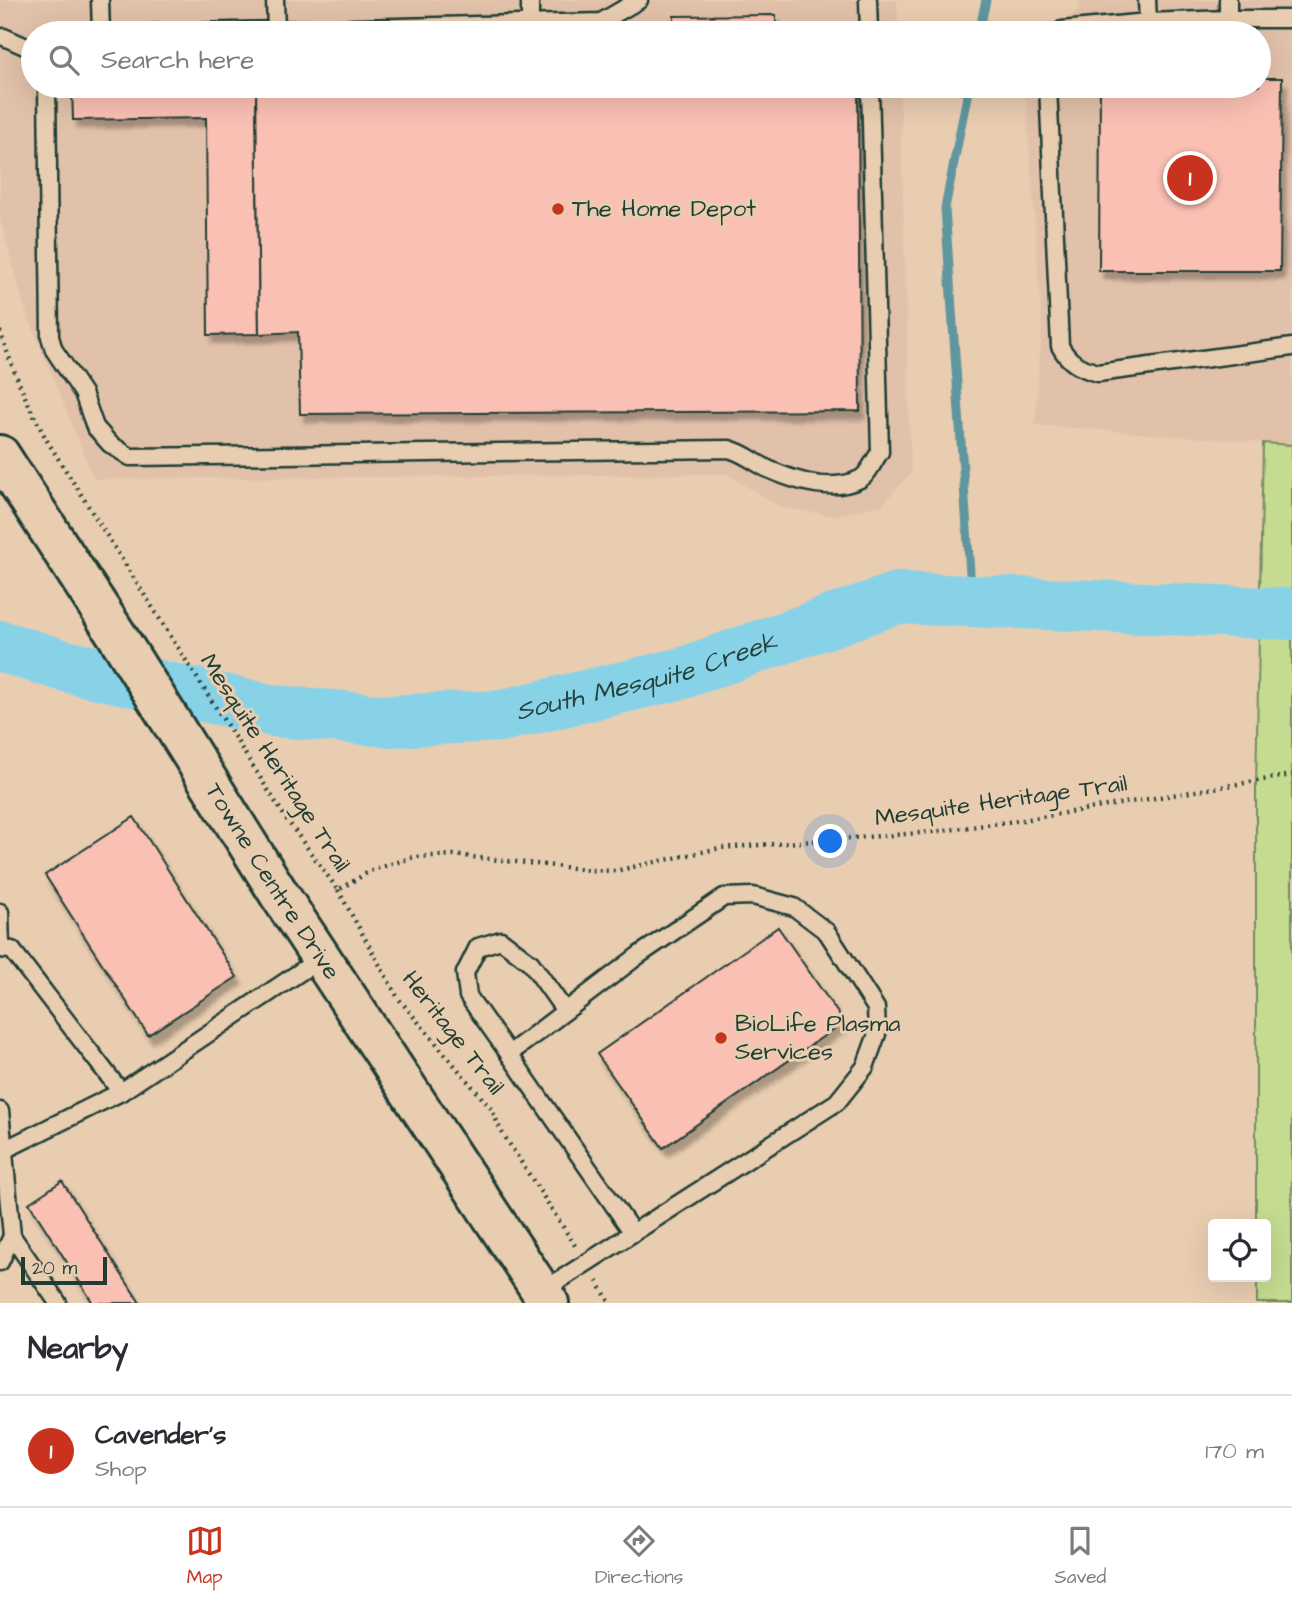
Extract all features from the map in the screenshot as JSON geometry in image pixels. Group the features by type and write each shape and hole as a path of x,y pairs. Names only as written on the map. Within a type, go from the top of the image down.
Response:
{"street":[{"name":"Towne Centre Drive","path":"0,455 279,894 545,1297"}],"lane":[{"path":"100,0 101,21"},
{"path":"275,0 276,21"},
{"path":"530,0 530,21"},
{"path":"603,21 639,0"},
{"path":"868,0 869,21"},
{"path":"1147,0 1149,21"},
{"path":"1228,0 1228,19"},
{"path":"1175,21 1292,19"},
{"path":"2,37 21,36"},
{"path":"2,37 21,45"},
{"path":"47,98 50,337 54,350 83,393 95,427 110,444 130,457 729,449 742,453 778,473 820,486 862,478 880,452 870,98"},
{"path":"1049,98 1060,346 1067,360 1082,369 1098,373 1292,347"},
{"path":"509,1054 639,955 724,897 753,896 794,907 827,932 876,1008 877,1034 865,1067 837,1102 586,1263 545,1297"},
{"path":"0,912 0,949 12,950 121,1092"},
{"path":"565,1011 531,963 501,940 478,947 465,972 468,996 633,1233"},
{"path":"4,1150 121,1092 321,958"},
{"path":"0,1111 12,1236 58,1303"},
{"path":"0,1262 12,1236"}],"path":[{"name":"Mesquite Heritage Trail","path":"0,331 30,410 48,444 288,820 338,890 372,870 414,857 454,855 615,871 649,865 691,852 998,824 1292,775"},
{"name":"Heritage Trail","path":"338,890 398,998 492,1110 500,1131 610,1303"}],"shaded area":[{"path":"0,0 897,0 898,21 21,21 21,98 900,98 911,473 882,505 833,516 780,507 727,474 94,479 24,306 0,219"},
{"path":"1079,0 1292,0 1292,445 1035,425 1042,324 1026,98 1271,98 1271,21 1064,21 1079,10"}],"green space":[{"path":"1263,443 1292,445 1292,1303 1257,1303 1257,1282 1271,1282 1271,1219 1256,1219 1256,786"}],"building":[{"path":"776,15 776,21 674,21 674,16"},
{"path":"1271,78 1282,78 1280,271 1099,271 1100,98 1271,98"},
{"path":"72,98 256,98 259,334 208,335 206,118 73,120"},
{"name":"The Home Depot","path":"256,98 858,98 860,411 300,414 298,332 259,334"},
{"path":"134,817 237,977 148,1035 45,875"},
{"name":"BioLife Plasma Services","path":"778,927 844,1022 663,1148 597,1054"},
{"path":"62,1181 140,1303 93,1303 29,1203"}],"waterway":[{"path":"982,21 986,0"},
{"path":"967,98 945,208 972,602"},
{"name":"South Mesquite Creek","path":"0,646 65,666 274,711 389,721 500,716 683,673 897,598 1292,614"}],"place":[{"name":"Cavender's","path":"1190,178"},
{"name":"The Home Depot","path":"558,209"},
{"name":"BioLife Plasma Services","path":"721,1038"}]}
